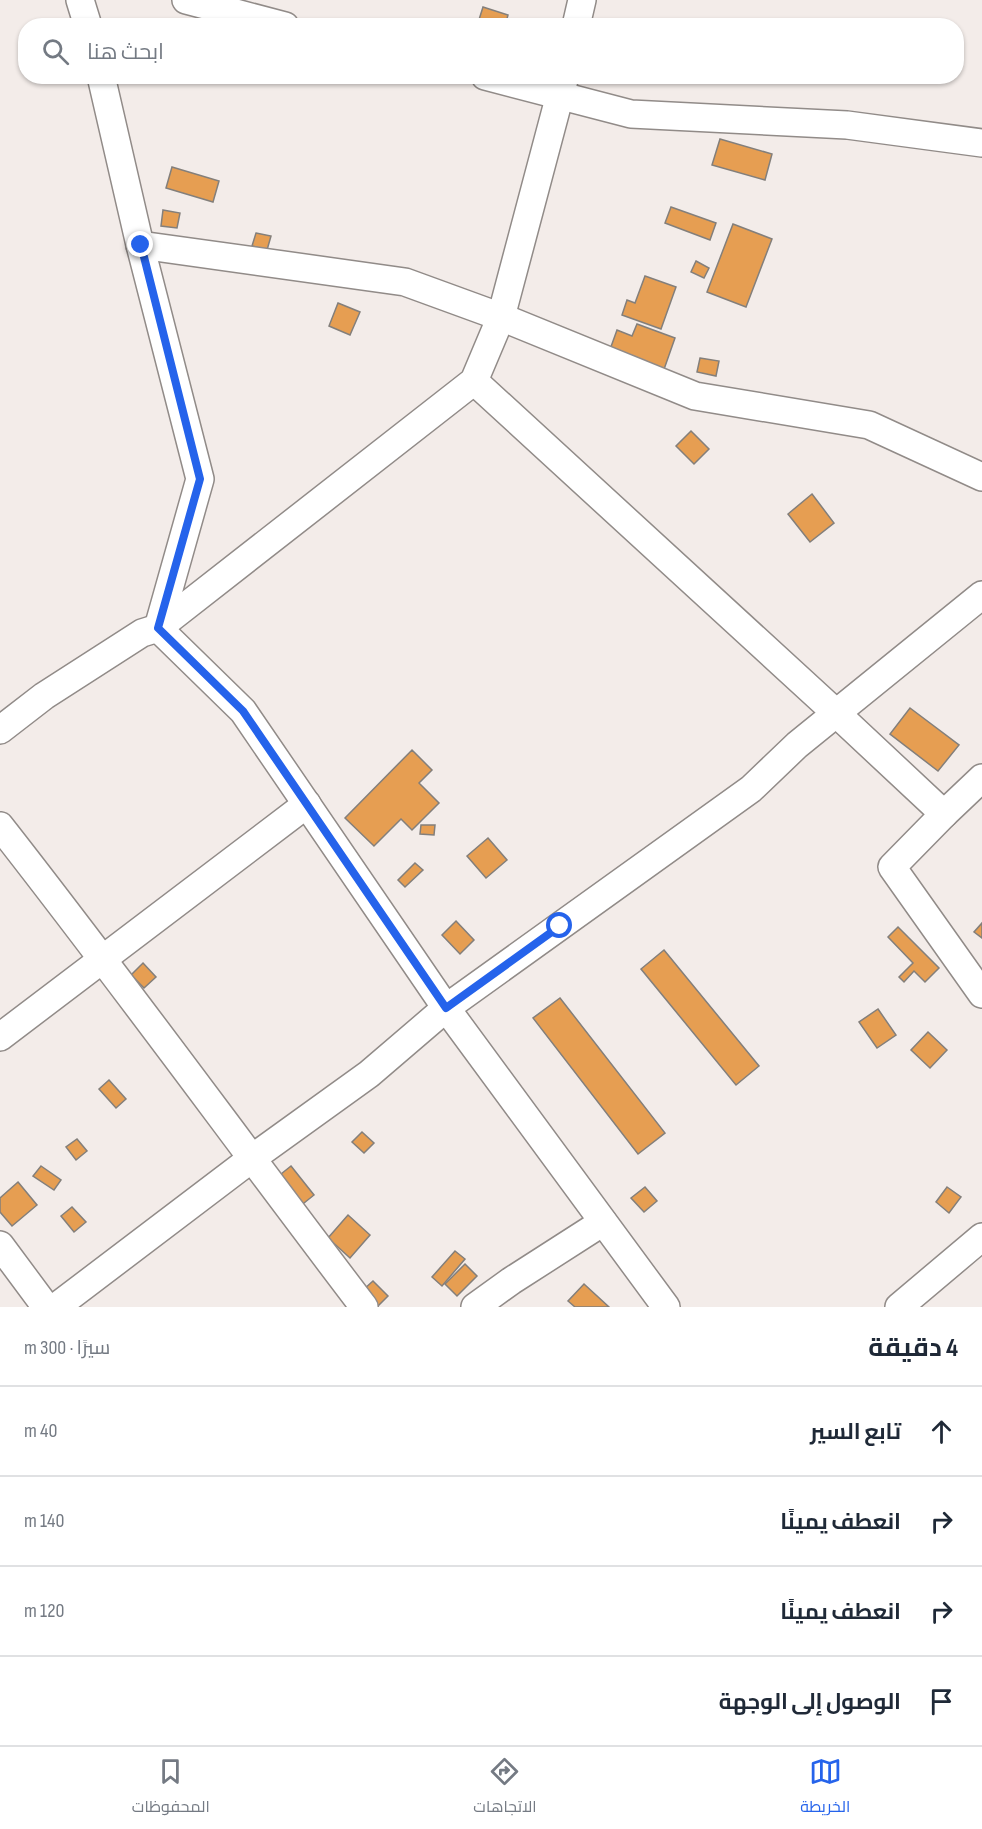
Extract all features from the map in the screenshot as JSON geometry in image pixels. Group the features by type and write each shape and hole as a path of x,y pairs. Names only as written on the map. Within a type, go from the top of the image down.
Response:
{"street":[{"path":"80,0 86,18"},
{"path":"186,0 255,18"},
{"path":"578,18 582,0"},
{"path":"103,84 200,479 158,628"},
{"path":"547,84 563,86 631,114 847,124 982,143"},
{"path":"0,730 44,696 142,633 158,628 474,381 501,317 563,86"},
{"path":"141,245 405,282 501,317 695,396 869,424 982,477"},
{"path":"474,381 944,814"},
{"path":"56,1307 251,1159 369,1074 446,1008 751,789 797,745 982,595"},
{"path":"158,628 243,711 446,1008 666,1307"},
{"path":"977,793 944,814 892,867 982,994"},
{"path":"0,1036 307,804"},
{"path":"0,826 103,958 251,1159 364,1307"},
{"path":"475,1307 603,1222"},
{"path":"899,1307 982,1237"},
{"path":"0,1245 46,1307"}],"building":[{"path":"483,7 508,15 507,18 480,18"},
{"path":"720,139 772,154 765,180 712,165"},
{"path":"172,167 219,181 213,202 166,188"},
{"path":"671,207 716,223 710,240 665,223"},
{"path":"163,210 180,213 177,228 161,226"},
{"path":"733,224 772,239 746,307 707,292"},
{"path":"256,233 271,236 267,250 252,246"},
{"path":"696,261 709,268 704,278 691,272"},
{"path":"645,276 676,287 661,329 622,315 627,300 635,303"},
{"path":"338,303 360,312 350,335 329,326"},
{"path":"637,324 675,338 662,375 608,355 617,330 632,336"},
{"path":"700,358 719,361 716,376 697,372"},
{"path":"691,431 709,449 694,464 676,446"},
{"path":"812,494 834,523 810,542 788,514"},
{"path":"910,708 959,745 938,771 890,734"},
{"path":"412,750 432,770 419,783 439,803 412,830 401,819 374,846 345,818"},
{"path":"421,825 435,825 434,835 420,834"},
{"path":"488,838 507,860 486,878 467,856"},
{"path":"415,863 423,870 405,887 398,880"},
{"path":"456,921 474,940 460,954 442,935"},
{"path":"982,923 982,938 974,932"},
{"path":"898,927 939,968 925,982 914,971 904,982 899,977 913,963 888,937"},
{"path":"664,950 759,1066 736,1085 641,969"},
{"path":"143,963 156,977 144,988 131,975"},
{"path":"560,998 665,1133 638,1154 533,1018"},
{"path":"878,1009 896,1035 877,1048 859,1022"},
{"path":"928,1032 947,1050 930,1068 911,1050"},
{"path":"109,1080 126,1099 116,1108 99,1089"},
{"path":"362,1132 374,1143 364,1153 352,1142"},
{"path":"77,1139 87,1151 76,1160 66,1147"},
{"path":"41,1166 61,1180 54,1190 33,1176"},
{"path":"291,1166 314,1195 299,1207 276,1178"},
{"path":"18,1182 37,1205 12,1226 0,1212 0,1198"},
{"path":"645,1187 657,1201 644,1212 631,1198"},
{"path":"947,1187 961,1197 949,1213 936,1202"},
{"path":"72,1207 86,1222 74,1232 61,1216"},
{"path":"348,1215 370,1235 350,1258 328,1238"},
{"path":"455,1251 465,1259 442,1286 432,1277"},
{"path":"465,1264 477,1276 457,1296 445,1284"},
{"path":"373,1281 388,1296 378,1306 363,1290"},
{"path":"584,1284 609,1307 575,1307 568,1301"}],"route":[{"path":"141,245 200,479 158,628 243,711 446,1008 560,926"}]}
